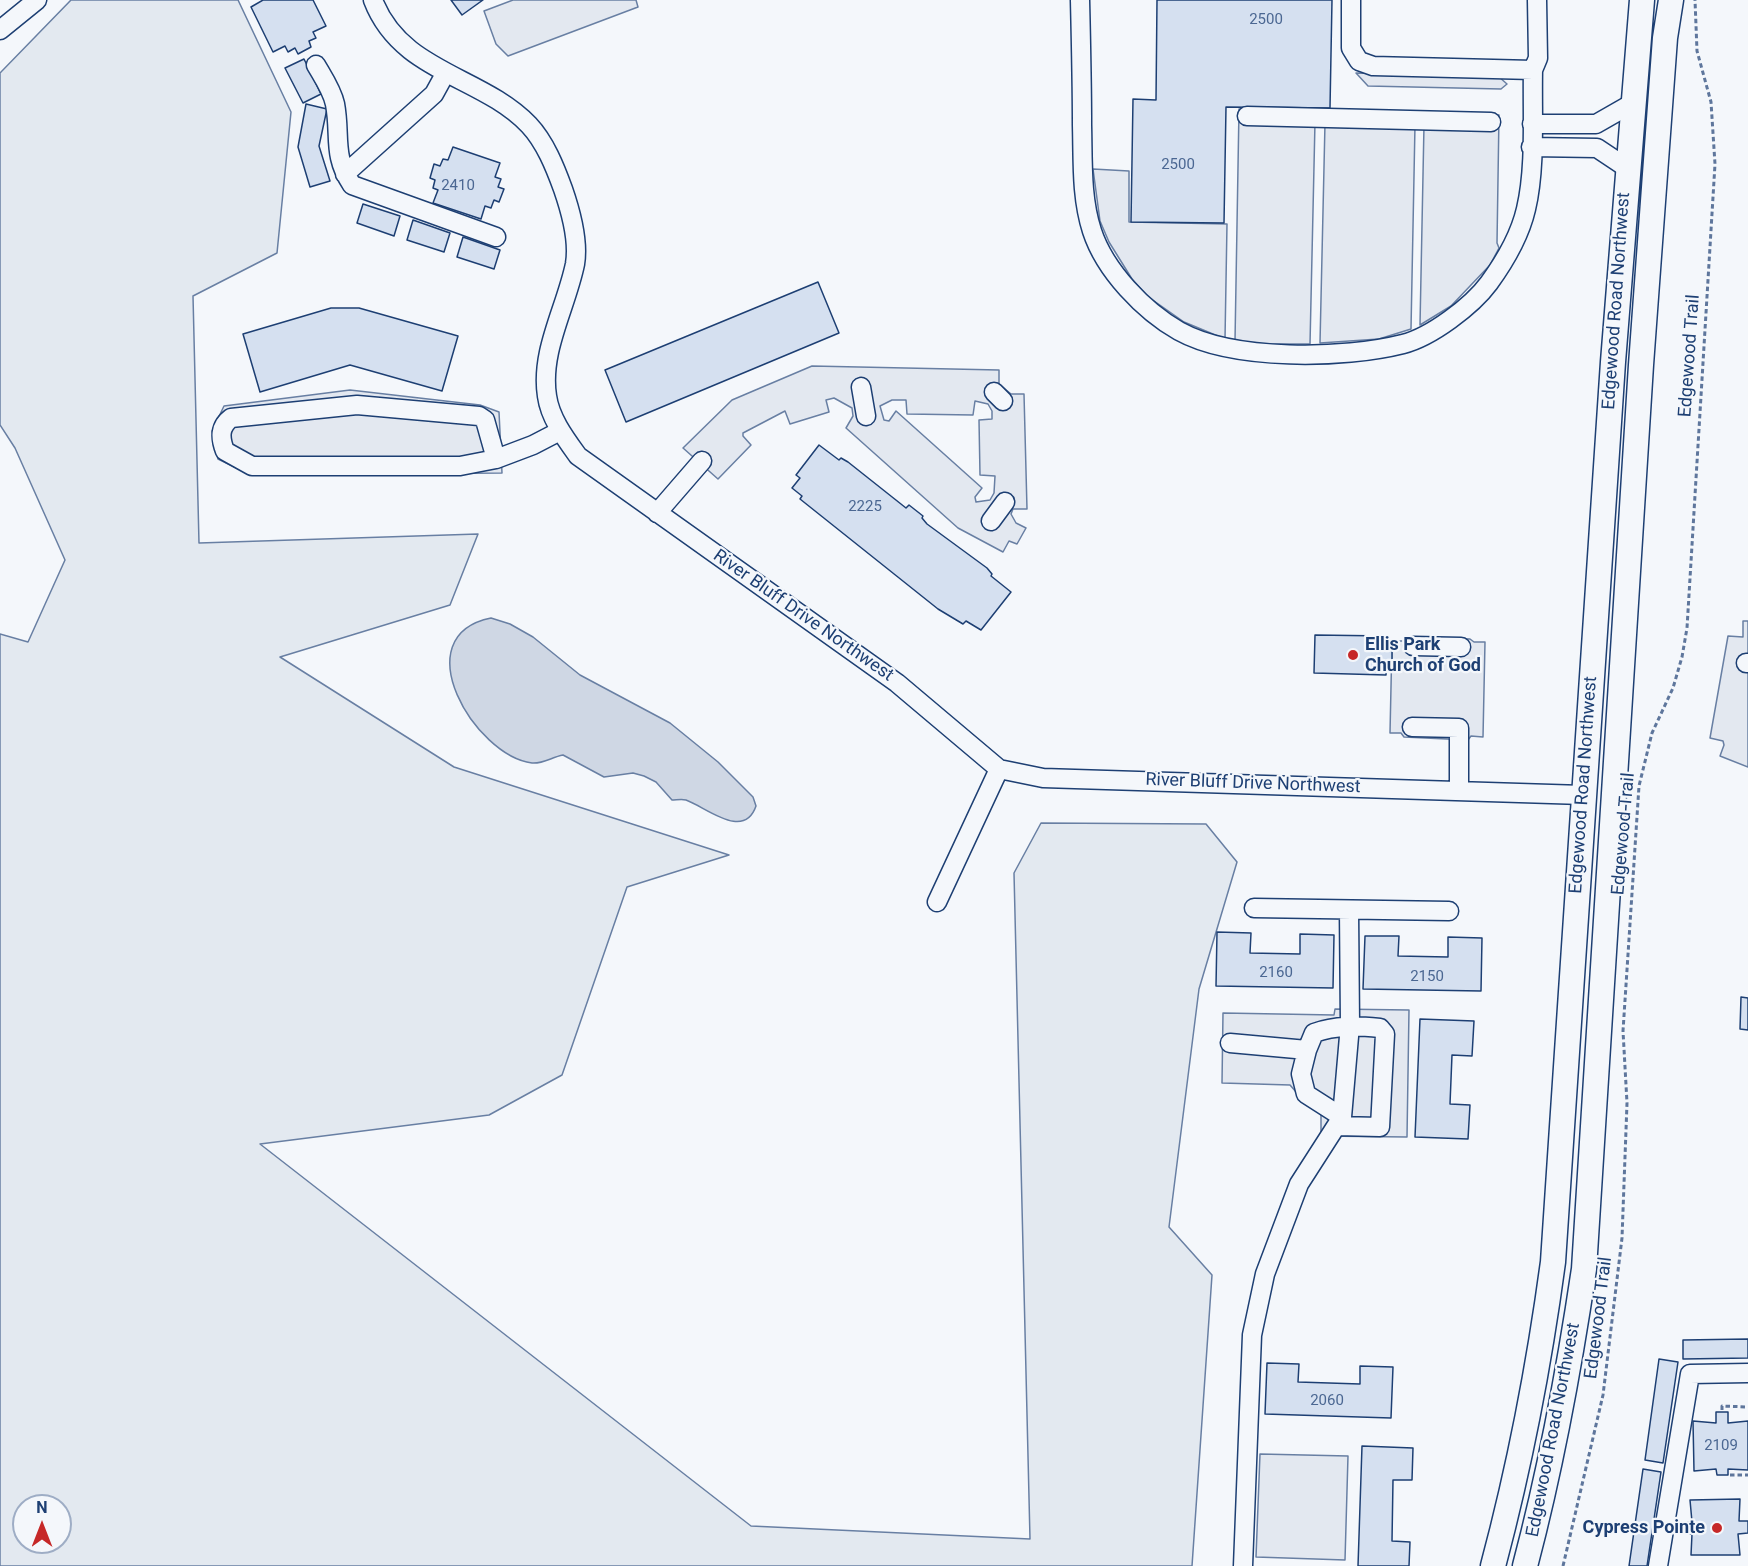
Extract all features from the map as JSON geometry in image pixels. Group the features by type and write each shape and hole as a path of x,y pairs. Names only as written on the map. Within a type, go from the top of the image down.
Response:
{"main road":[{"name":"Edgewood Road Northwest","path":"1493,1566 1518,1471 1538,1370 1553,1262 1631,104 1642,0"},
{"name":"Edgewood Road Northwest","path":"1525,1566 1547,1481 1568,1380 1584,1269 1641,365 1665,38 1671,0"}],"street":[{"path":"0,30 37,0"},
{"name":"River Bluff Drive Northwest","path":"373,0 378,13 406,49 445,74 489,95 529,125 550,156 574,226 575,262 548,358 545,379 547,399 560,431 578,456 897,682 999,769 1043,778 1583,795"},
{"path":"1080,0 1083,188 1093,232 1113,269 1141,302 1180,332 1230,350 1289,354 1354,352 1405,344 1452,319 1488,284 1511,249 1526,208 1531,147 1533,70 1538,58 1537,0"},
{"path":"1351,0 1350,48 1359,61 1373,66 1533,70"},
{"path":"316,65 333,98 336,149 345,174 352,185 496,237"},
{"path":"345,174 434,94 445,74"},
{"path":"1532,124 1596,124 1631,104"},
{"path":"1247,116 1491,122"},
{"path":"1531,147 1597,148 1627,168"},
{"path":"861,387 866,416"},
{"path":"496,459 485,420 479,416 357,405 231,418 224,423 221,431 225,452 252,466 460,466 496,459 533,445 560,431"},
{"path":"657,513 702,461"},
{"path":"991,520 1005,502"},
{"path":"1413,646 1461,647"},
{"path":"1412,727 1459,728 1459,791"},
{"path":"937,902 999,769"},
{"path":"1254,908 1449,911"},
{"path":"1243,1566 1252,1532 1254,1476 1252,1335 1265,1274 1299,1184 1339,1122 1350,1025 1349,910"},
{"path":"1350,1025 1380,1028 1385,1034 1380,1127 1339,1122 1306,1094 1301,1074 1307,1050 1314,1033 1350,1025"},
{"path":"1230,1043 1307,1050"},
{"path":"1658,1566 1690,1374 1748,1373"}],"path":[{"name":"Edgewood Trail","path":"1563,1566 1603,1395 1622,1238 1626,1103 1622,1058 1623,1031 1639,786 1653,733 1679,668 1687,628 1715,164 1711,102 1697,51 1695,0"},
{"path":"1722,1410 1722,1406 1748,1407"},
{"path":"1730,1475 1748,1475"}],"shaded area":[{"path":"71,0 238,0 291,112 277,253 193,296 199,543 478,534 450,605 280,657 454,767 729,855 627,887 562,1075 489,1115 260,1144 751,1526 1030,1539 1014,873 1041,823 1206,824 1237,862 1199,989 1169,1227 1212,1275 1192,1566 0,1566 0,634 28,642 65,560 15,448 0,425 0,73"},
{"path":"513,0 636,0 638,7 508,56 496,44 484,11"},
{"path":"1356,73 1498,76 1507,84 1501,89 1368,86"},
{"path":"1239,109 1499,115 1497,243 1499,248 1490,265 1451,306 1420,325 1424,125 1415,125 1411,329 1379,339 1320,343 1325,123 1315,122 1310,344 1254,344 1235,341"},
{"path":"1093,169 1129,171 1129,222 1227,224 1225,339 1184,322 1147,296 1132,279 1109,242 1100,221"},
{"path":"812,366 999,370 999,384 1011,394 1024,394 1027,509 1013,509 1011,514 1016,523 1026,528 1017,544 1009,541 1003,552 958,528 846,428 853,416 852,408 834,398 826,400 829,412 790,424 785,411 743,433 751,445 718,479 683,448 732,400","holes":["892,400 906,400 907,414 973,415 975,401 988,404 992,411 992,419 979,420 980,475 995,476 994,493 990,500 976,502 975,497 982,488 896,411 889,421 884,420 880,406"]},
{"path":"350,390 480,405 499,412 502,473 251,475 218,459 212,431 224,406"},
{"path":"491,618 510,624 533,637 580,675 670,723 718,762 753,797 756,806 750,816 743,821 724,819 686,800 672,800 656,782 644,776 633,773 604,777 563,755 532,763 510,755 489,740 471,719 457,695 450,670 452,647 465,629"},
{"path":"1743,621 1748,621 1748,767 1720,756 1723,741 1710,738 1728,636 1743,637"},
{"path":"1406,637 1470,639 1474,642 1485,642 1483,737 1471,736 1468,740 1404,737 1401,733 1390,733 1392,641 1405,641"},
{"path":"1335,1009 1409,1010 1407,1137 1321,1136 1321,1110 1304,1101 1290,1085 1222,1083 1223,1013 1334,1015"},
{"path":"1260,1454 1348,1456 1345,1560 1256,1557"}],"building":[{"path":"263,0 313,0 326,26 313,32 316,38 309,41 311,47 298,54 295,48 288,52 285,46 273,52 251,7"},
{"path":"451,0 483,0 462,15"},
{"path":"1157,0 1332,0 1330,108 1226,107 1224,223 1131,222 1133,99 1156,100"},
{"path":"304,59 321,94 303,103 285,68"},
{"path":"306,104 327,109 319,146 330,181 310,187 298,147"},
{"path":"453,147 500,163 495,177 501,179 498,187 504,189 499,202 494,200 491,208 485,206 481,219 433,203 438,190 433,188 435,180 430,178 434,164 440,166 443,159 448,160"},
{"path":"363,204 400,216 394,236 357,223"},
{"path":"413,220 450,233 444,252 407,240"},
{"path":"463,237 500,250 494,269 457,257"},
{"path":"818,282 839,333 626,422 605,370"},
{"path":"331,308 359,308 458,336 442,391 350,365 260,392 243,334"},
{"path":"819,445 839,460 841,458 848,462 906,508 909,505 923,516 927,524 987,568 991,576 1011,592 981,630 966,621 963,624 938,609 800,499 802,496 792,488 800,478 796,475"},
{"name":"Ellis Park Church of God","path":"1315,635 1386,636 1386,648 1392,649 1392,662 1386,662 1386,675 1314,673"},
{"path":"1217,932 1251,933 1250,953 1300,954 1300,934 1334,935 1333,988 1216,986"},
{"path":"1365,936 1399,936 1398,956 1448,957 1448,937 1482,938 1481,991 1363,989"},
{"path":"1741,997 1748,998 1748,1030 1740,1029"},
{"path":"1420,1019 1474,1021 1472,1056 1452,1055 1450,1104 1470,1105 1468,1139 1415,1137"},
{"path":"1748,1339 1748,1358 1683,1359 1683,1340"},
{"path":"1659,1359 1678,1362 1663,1463 1645,1460"},
{"path":"1267,1363 1299,1364 1298,1382 1360,1384 1360,1366 1393,1367 1391,1418 1265,1414"},
{"name":"Cypress Pointe","path":"1716,1412 1728,1412 1728,1423 1748,1421 1748,1470 1728,1469 1728,1475 1717,1475 1716,1469 1694,1471 1693,1421 1716,1423"},
{"path":"1362,1446 1413,1448 1412,1480 1393,1480 1392,1541 1410,1542 1409,1566 1358,1566"},
{"path":"1643,1469 1661,1472 1647,1566 1629,1566"},
{"name":"Cypress Pointe","path":"1740,1499 1739,1521 1748,1521 1748,1533 1738,1534 1740,1555 1691,1555 1692,1534 1686,1534 1685,1522 1692,1522 1690,1500"}],"place":[{"name":"Ellis Park Church of God","path":"1353,655"},
{"name":"Cypress Pointe","path":"1717,1528"}]}
